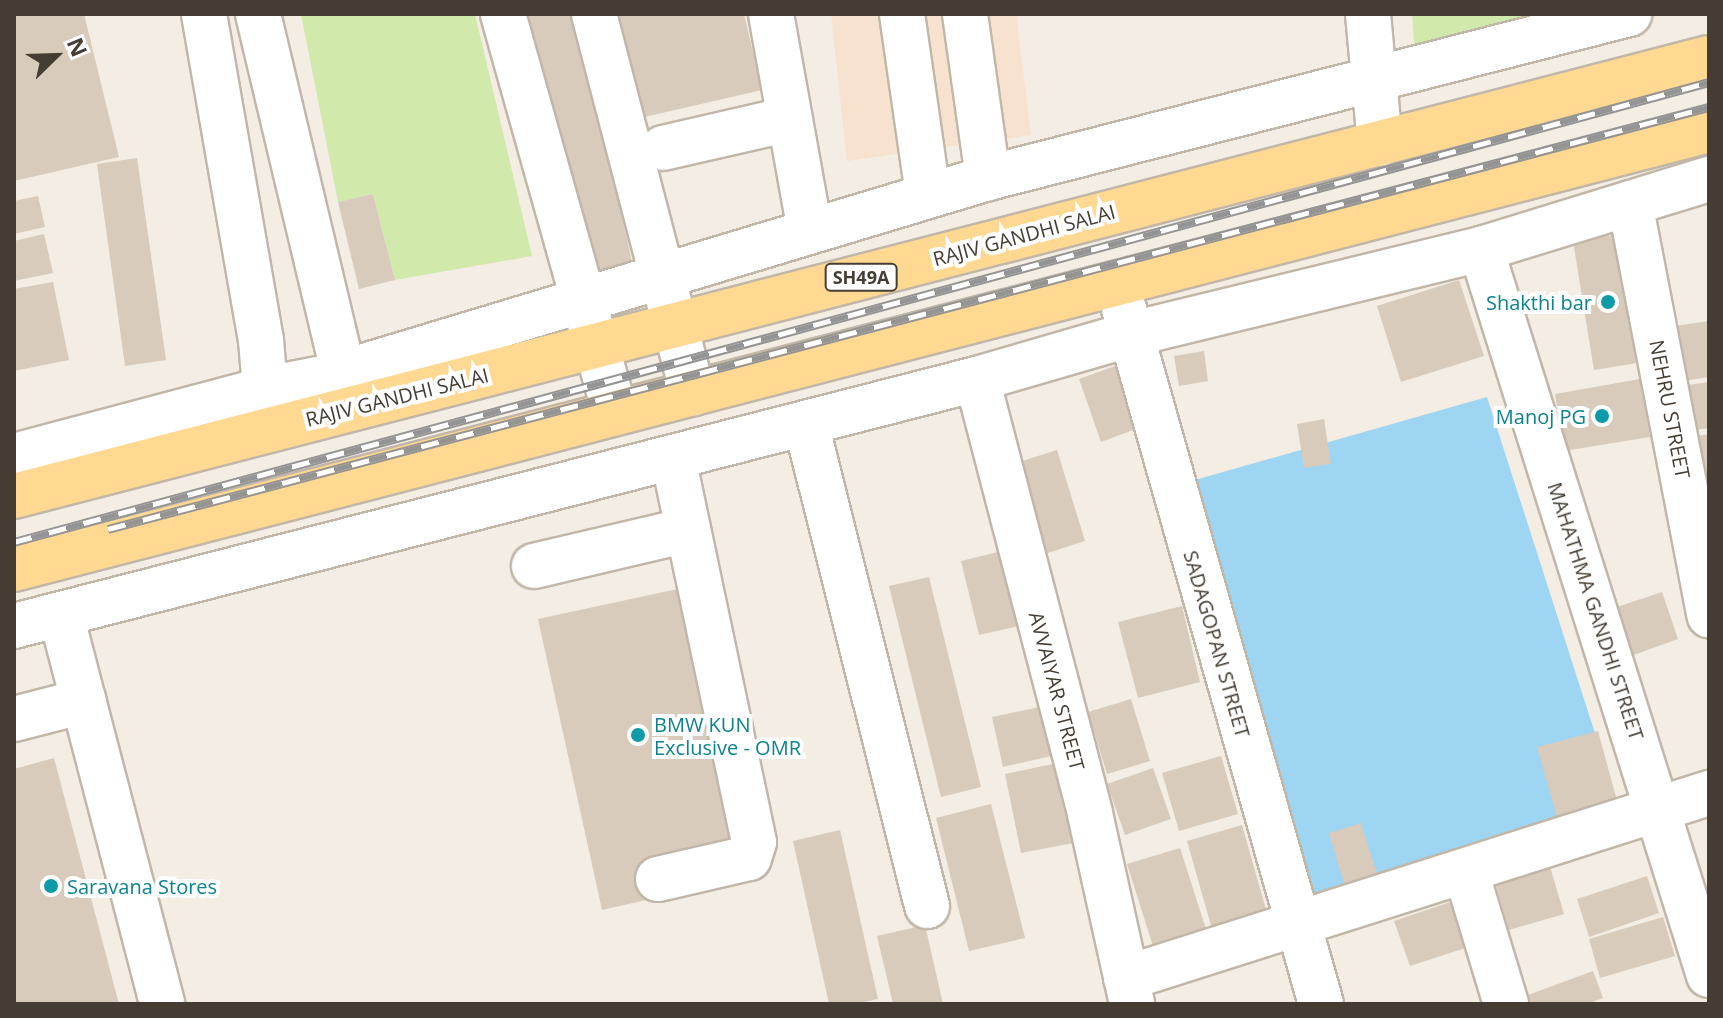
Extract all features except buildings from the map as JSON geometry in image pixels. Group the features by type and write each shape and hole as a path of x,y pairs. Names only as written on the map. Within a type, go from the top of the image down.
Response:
{"main road":[{"name":"RAJIV GANDHI SALAI","path":"14,496 1709,58"},
{"path":"14,569 1709,130"}],"street":[{"path":"204,14 261,340 265,389"},
{"path":"258,14 343,372"},
{"path":"503,14 580,300 615,413"},
{"path":"594,14 659,276 693,393"},
{"path":"771,14 810,230"},
{"path":"902,14 928,194"},
{"path":"965,14 988,178"},
{"path":"1368,14 1380,143"},
{"path":"14,456 265,389 343,372 928,194 1376,76 1629,14"},
{"path":"663,148 790,119"},
{"path":"14,626 806,424 1132,334 1481,249 1709,179"},
{"name":"NEHRU STREET","path":"1630,203 1709,615"},
{"name":"MAHATHMA GANDHI STREET","path":"1481,249 1709,975"},
{"name":"SADAGOPAN STREET","path":"1115,284 1132,334 1321,1004"},
{"name":"AVVAIYAR STREET","path":"977,379 1014,536 1090,814 1129,991"},
{"path":"806,424 927,906"},
{"path":"658,879 749,858 754,842 673,458"},
{"path":"534,566 688,530"},
{"path":"61,615 162,1004"},
{"path":"14,719 84,701"},
{"path":"1129,991 1298,925 1709,793"},
{"path":"1466,872 1506,1004"}],"shaded area":[{"path":"831,14 1016,14 1031,135 847,161"}],"green space":[{"path":"301,14 475,14 532,256 395,280 373,194 338,202"},
{"path":"1412,14 1629,14 1416,68"}],"water":[{"path":"1487,397 1619,808 1303,899 1188,482"}],"railway":[{"path":"14,542 1709,82"},
{"path":"108,529 1709,107"}],"place":[{"name":"Shakthi bar","path":"1608,302"},
{"name":"Manoj PG","path":"1602,416"},
{"name":"BMW KUN Exclusive - OMR","path":"638,735"},
{"name":"Saravana Stores","path":"51,886"}]}
